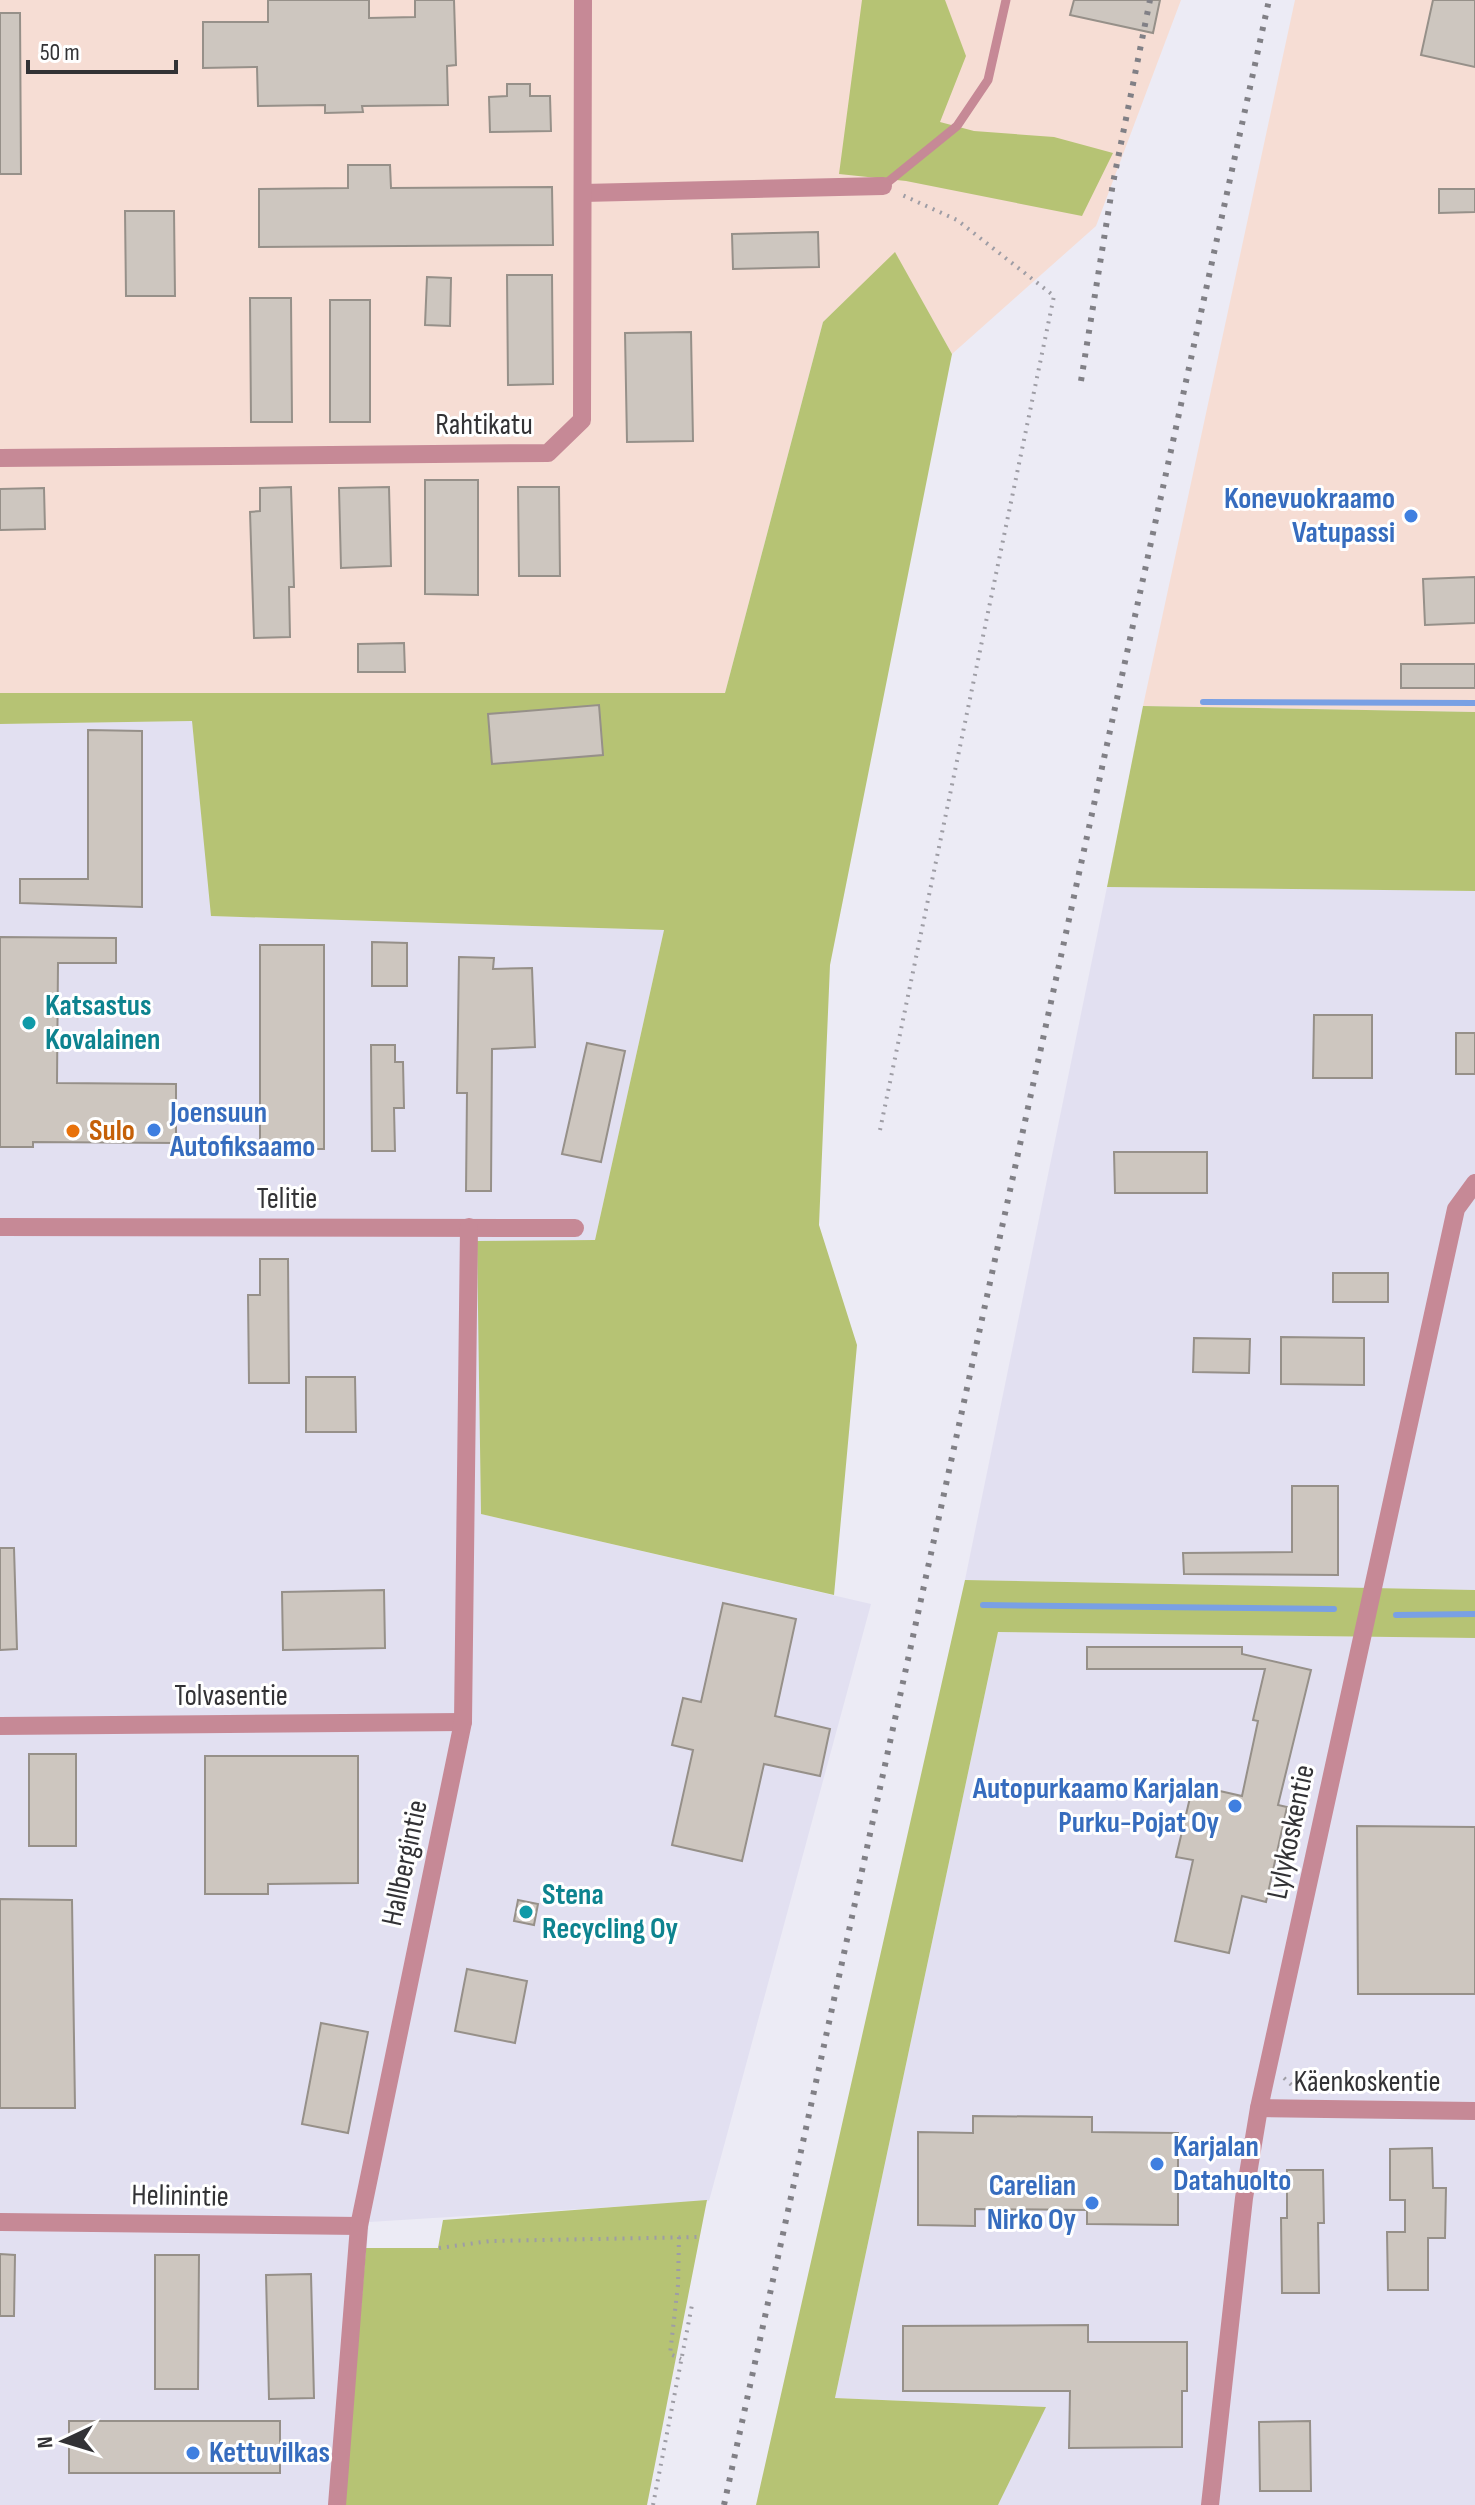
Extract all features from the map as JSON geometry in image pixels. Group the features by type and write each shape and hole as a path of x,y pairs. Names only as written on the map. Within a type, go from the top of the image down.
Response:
{"street":[{"name":"Rahtikatu","path":"0,458 548,453 582,420 583,0"},
{"path":"583,193 883,186"},
{"name":"Lylykoskentie","path":"1210,2505 1244,2198 1259,2108 1456,1209 1475,1183"},
{"name":"Telitie","path":"0,1227 575,1228"},
{"name":"Hallbergintie","path":"337,2505 359,2226 463,1722 469,1227"},
{"name":"Tolvasentie","path":"0,1726 463,1722"},
{"name":"Käenkoskentie","path":"1259,2108 1475,2111"},
{"name":"Helinintie","path":"0,2222 359,2226"}],"lane":[{"path":"883,186 957,126 988,80 1006,0"}],"path":[{"path":"880,1130 1054,296 957,220 883,186"},
{"path":"1278,2109 1284,2078"},
{"path":"679,2237 678,2285 670,2354 681,2359"},
{"path":"439,2248 490,2241 700,2237"},
{"path":"653,2505 692,2305"}],"shaded area":[{"path":"0,0 1181,0 1096,226 952,354 895,253 823,322 725,693 0,693"},
{"path":"1295,0 1475,0 1475,712 1143,706"},
{"path":"192,721 212,916 664,930 595,1240 478,1241 481,1514 871,1604 709,2201 369,2222 344,2505 0,2505 0,724"},
{"path":"1107,887 1475,891 1475,1590 965,1580"},
{"path":"998,1632 1475,1638 1475,2505 998,2505 1045,2407 835,2398"}],"green space":[{"path":"862,0 945,0 966,56 940,122 974,131 1054,137 1113,153 1082,216 906,181 839,174"},
{"path":"895,252 952,354 830,965 819,1225 857,1345 834,1595 481,1514 477,1241 595,1240 664,930 211,916 192,721 0,724 0,693 725,693 823,322"},
{"path":"1143,706 1475,712 1475,891 1107,887"},
{"path":"965,1580 1475,1590 1475,1638 998,1632 835,2398 1046,2407 998,2505 756,2505"},
{"path":"707,2200 647,2505 344,2505 366,2248 438,2248 443,2220"}],"building":[{"path":"268,0 369,0 369,18 415,17 415,0 454,0 456,65 447,66 448,105 362,106 363,112 325,113 325,105 258,106 257,67 203,68 203,22 268,22"},
{"path":"1074,0 1160,0 1153,33 1070,15"},
{"path":"1433,0 1475,0 1475,67 1421,55"},
{"path":"0,13 20,13 21,174 0,174"},
{"path":"507,84 530,84 530,96 550,96 551,131 490,132 489,97 507,96"},
{"path":"348,165 390,165 391,188 552,187 553,245 259,247 259,189 348,188"},
{"path":"1439,189 1475,189 1475,212 1439,213"},
{"path":"125,211 174,211 175,296 126,296"},
{"path":"818,232 819,267 733,269 732,234"},
{"path":"507,275 552,275 553,384 508,385"},
{"path":"427,277 451,278 450,326 425,325"},
{"path":"250,298 291,298 292,422 251,422"},
{"path":"330,300 370,300 370,422 330,422"},
{"path":"691,332 693,441 627,442 625,333"},
{"path":"425,480 478,480 478,595 425,594"},
{"path":"291,487 294,587 289,587 290,637 254,638 250,512 260,511 260,488"},
{"path":"389,487 391,566 341,568 339,488"},
{"path":"518,487 559,487 560,576 519,576"},
{"path":"44,488 45,529 0,530 0,489"},
{"path":"1475,577 1475,623 1425,625 1423,579"},
{"path":"404,643 405,672 358,672 358,644"},
{"path":"1401,664 1475,664 1475,688 1401,688"},
{"path":"599,705 603,755 492,764 488,714"},
{"path":"88,730 142,731 142,907 20,903 20,879 88,879"},
{"name":"Katsastus Kovalainen","path":"0,937 116,938 116,963 58,963 57,1083 176,1084 176,1143 33,1142 33,1147 0,1147"},
{"path":"372,942 407,943 407,986 372,986"},
{"path":"260,945 324,945 324,1149 260,1149"},
{"path":"459,957 494,958 493,969 532,968 535,1047 492,1049 491,1191 466,1191 467,1093 457,1093"},
{"path":"1314,1015 1372,1015 1372,1078 1313,1078"},
{"path":"1456,1033 1475,1033 1475,1074 1456,1074"},
{"path":"587,1043 625,1051 601,1162 562,1154"},
{"path":"371,1045 395,1045 395,1062 403,1062 404,1108 394,1108 395,1151 372,1151"},
{"path":"1114,1152 1207,1152 1207,1193 1115,1193"},
{"path":"260,1259 288,1259 289,1383 249,1383 248,1295 260,1295"},
{"path":"1333,1273 1388,1273 1388,1302 1333,1302"},
{"path":"1281,1337 1364,1338 1364,1385 1281,1384"},
{"path":"1194,1338 1250,1339 1249,1373 1193,1372"},
{"path":"306,1377 355,1377 356,1432 306,1432"},
{"path":"1292,1486 1338,1486 1338,1575 1184,1574 1183,1553 1292,1552"},
{"path":"0,1548 14,1548 17,1649 0,1650"},
{"path":"384,1590 385,1648 283,1650 282,1592"},
{"path":"723,1603 796,1619 775,1716 830,1729 820,1776 764,1764 742,1861 672,1845 693,1750 672,1745 683,1698 701,1702"},
{"name":"Autopurkaamo Karjalan Purku-Pojat Oy","path":"1087,1647 1242,1647 1242,1654 1311,1670 1278,1805 1287,1807 1266,1902 1242,1896 1229,1953 1175,1941 1193,1860 1176,1857 1193,1785 1242,1796 1258,1721 1253,1720 1265,1669 1087,1669"},
{"path":"29,1754 76,1754 76,1846 29,1846"},
{"path":"205,1756 358,1756 358,1883 268,1884 268,1894 205,1894"},
{"path":"1357,1826 1475,1827 1475,1994 1358,1994"},
{"path":"0,1899 72,1900 75,2108 0,2108"},
{"name":"Stena Recycling Oy","path":"518,1900 538,1904 534,1925 514,1921"},
{"path":"467,1969 527,1981 515,2043 455,2031"},
{"path":"321,2023 368,2032 348,2133 302,2124"},
{"path":"973,2116 1092,2117 1092,2132 1178,2133 1178,2225 1087,2224 1087,2210 975,2209 975,2226 918,2225 918,2132 973,2133"},
{"path":"1432,2148 1433,2188 1446,2188 1445,2238 1428,2238 1428,2290 1388,2290 1387,2232 1405,2232 1405,2200 1390,2200 1390,2149"},
{"path":"1287,2170 1323,2170 1324,2223 1318,2223 1319,2293 1282,2293 1281,2218 1287,2218"},
{"path":"0,2254 15,2255 14,2316 0,2316"},
{"path":"155,2255 199,2255 198,2389 155,2389"},
{"path":"311,2274 314,2398 269,2399 266,2275"},
{"path":"1088,2325 1088,2342 1187,2342 1187,2391 1182,2391 1182,2447 1069,2448 1070,2391 903,2391 903,2326"},
{"path":"69,2421 280,2421 280,2473 69,2473"},
{"path":"1310,2421 1311,2491 1260,2491 1259,2422"}],"waterway":[{"path":"1203,702 1475,703"},
{"path":"983,1605 1334,1609"},
{"path":"1396,1615 1475,1614"}],"railway":[{"path":"1081,381 1113,183 1150,0"},
{"path":"724,2505 1269,0"}],"place":[{"name":"Konevuokraamo Vatupassi","path":"1411,516"},
{"name":"Katsastus Kovalainen","path":"29,1023"},
{"name":"Joensuun Autofiksaamo","path":"154,1130"},
{"name":"Sulo","path":"73,1131"},
{"name":"Autopurkaamo Karjalan Purku-Pojat Oy","path":"1235,1806"},
{"name":"Stena Recycling Oy","path":"526,1912"},
{"name":"Karjalan Datahuolto","path":"1157,2164"},
{"name":"Carelian Nirko Oy","path":"1092,2203"},
{"name":"Kettuvilkas","path":"193,2453"}]}
